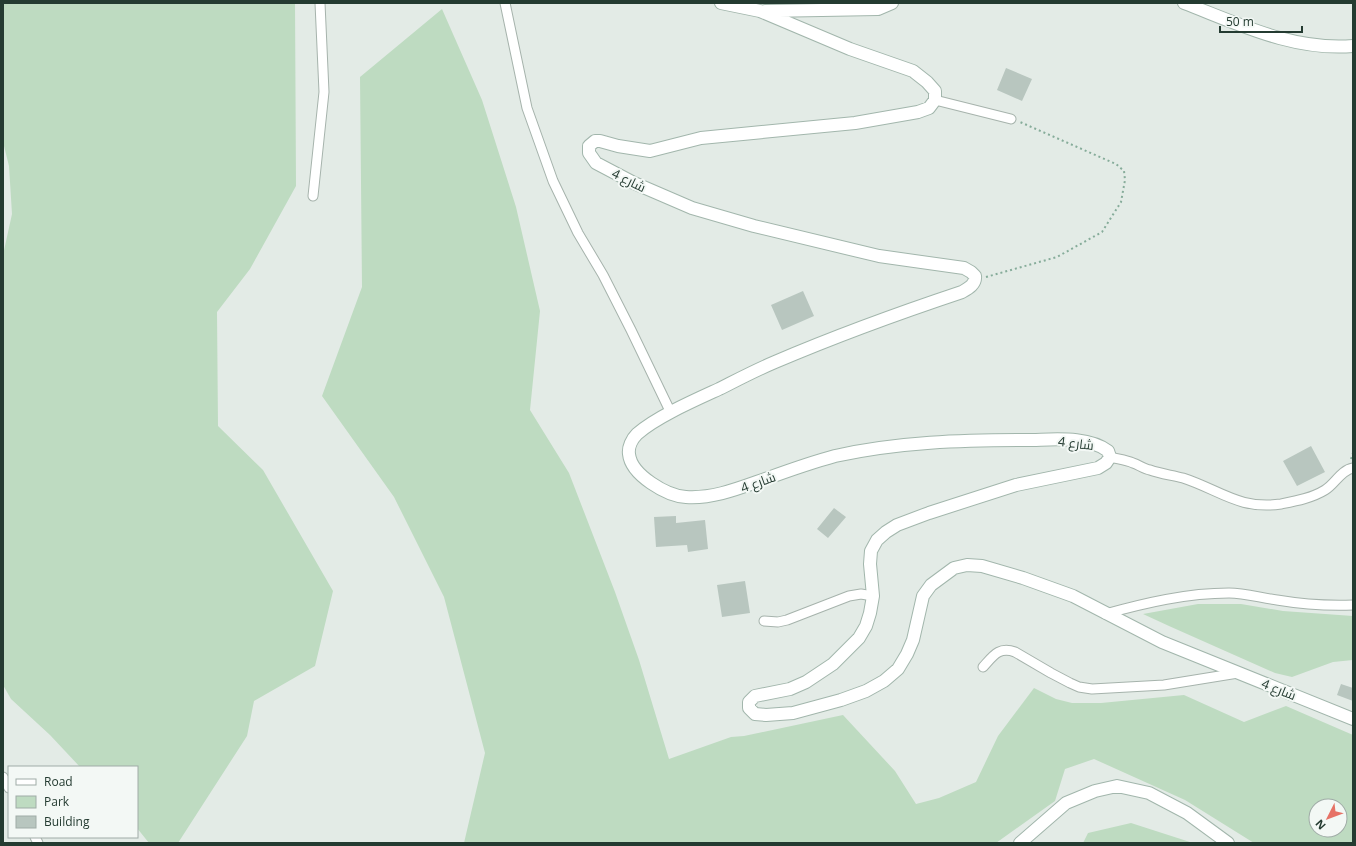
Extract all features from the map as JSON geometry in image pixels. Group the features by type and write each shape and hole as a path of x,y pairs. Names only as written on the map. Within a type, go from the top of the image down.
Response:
{"street":[{"path":"313,196 324,92 320,3"},
{"path":"505,3 527,108 553,181 578,233 603,275 631,330 671,413"},
{"path":"721,3 760,11 850,49 913,71 928,82 935,91 935,100 1012,119"},
{"path":"760,11 878,9 892,3"},
{"path":"1184,3 1230,22 1277,38 1309,45 1353,46"},
{"name":"شارع 4","path":"935,100 929,108 918,112 855,122 701,138 650,151 618,146 600,141 594,142 589,146 589,153 596,163 612,172 692,208 754,226 865,253 964,268 971,272 975,276 976,280 962,292 880,320 772,363 654,422 636,436 630,444 628,455 633,465 654,486 669,494 685,497 701,496 740,489 835,456 926,443 965,440 1058,440 1094,443 1108,451 1110,457 1106,463 1098,468 1016,485 953,504 897,525 886,532 877,540 871,551 870,564 872,596 870,613 866,626 859,638 833,664 806,682 790,688 755,696 749,702 749,708 755,714 760,715 793,713 841,700 866,691 884,681 898,669 908,654 913,640 923,596 931,585 954,568 967,565 982,566 1073,596 1105,614 1162,642 1353,719"},
{"path":"1110,457 1133,462 1150,470 1183,478 1229,498 1247,504 1263,505 1280,504 1315,495 1325,490 1349,468 1353,468"},
{"path":"1105,614 1149,602 1207,594 1230,593 1313,604 1353,605"},
{"path":"764,621 778,622 787,620 849,596 861,594 872,596"},
{"path":"983,667 994,655 1002,650 1009,650 1019,654 1070,683 1079,687 1092,689 1164,685 1238,673"},
{"path":"3,776 8,786"},
{"path":"1020,843 1066,803 1096,791 1117,786 1149,793 1187,814 1228,843"}],"path":[{"path":"976,280 1057,257 1102,232 1121,202 1125,180 1124,171 1116,164 1012,119"}],"green space":[{"path":"3,3 295,3 296,186 250,269 217,312 218,426 263,470 333,591 315,666 254,701 247,736 178,843 149,843 138,829 138,766 79,766 50,735 11,699 3,685 3,255 12,214 9,166 3,142"},
{"path":"442,9 482,100 516,207 540,311 530,410 569,473 615,592 639,660 669,759 731,737 744,736 843,715 895,771 916,804 939,798 976,782 998,736 1034,688 1056,699 1072,703 1101,703 1184,695 1244,722 1286,706 1353,735 1353,843 1254,843 1185,800 1094,759 1065,769 1055,801 996,843 464,843 485,753 444,597 394,497 322,396 362,287 360,77"},
{"path":"1198,604 1241,604 1283,611 1353,616 1353,660 1333,662 1292,677 1275,673 1143,614"},
{"path":"1131,823 1191,843 1083,843 1088,833"}],"building":[{"path":"1006,68 1032,79 1022,101 997,90"},
{"path":"803,291 814,316 782,330 771,305"},
{"path":"1311,446 1325,472 1297,486 1283,461"},
{"path":"834,508 846,517 828,538 817,529"},
{"path":"676,516 676,523 705,520 708,549 688,552 687,545 656,547 654,517"},
{"path":"745,581 750,613 722,617 717,585"},
{"path":"1341,684 1353,688 1353,701 1337,695"}]}
